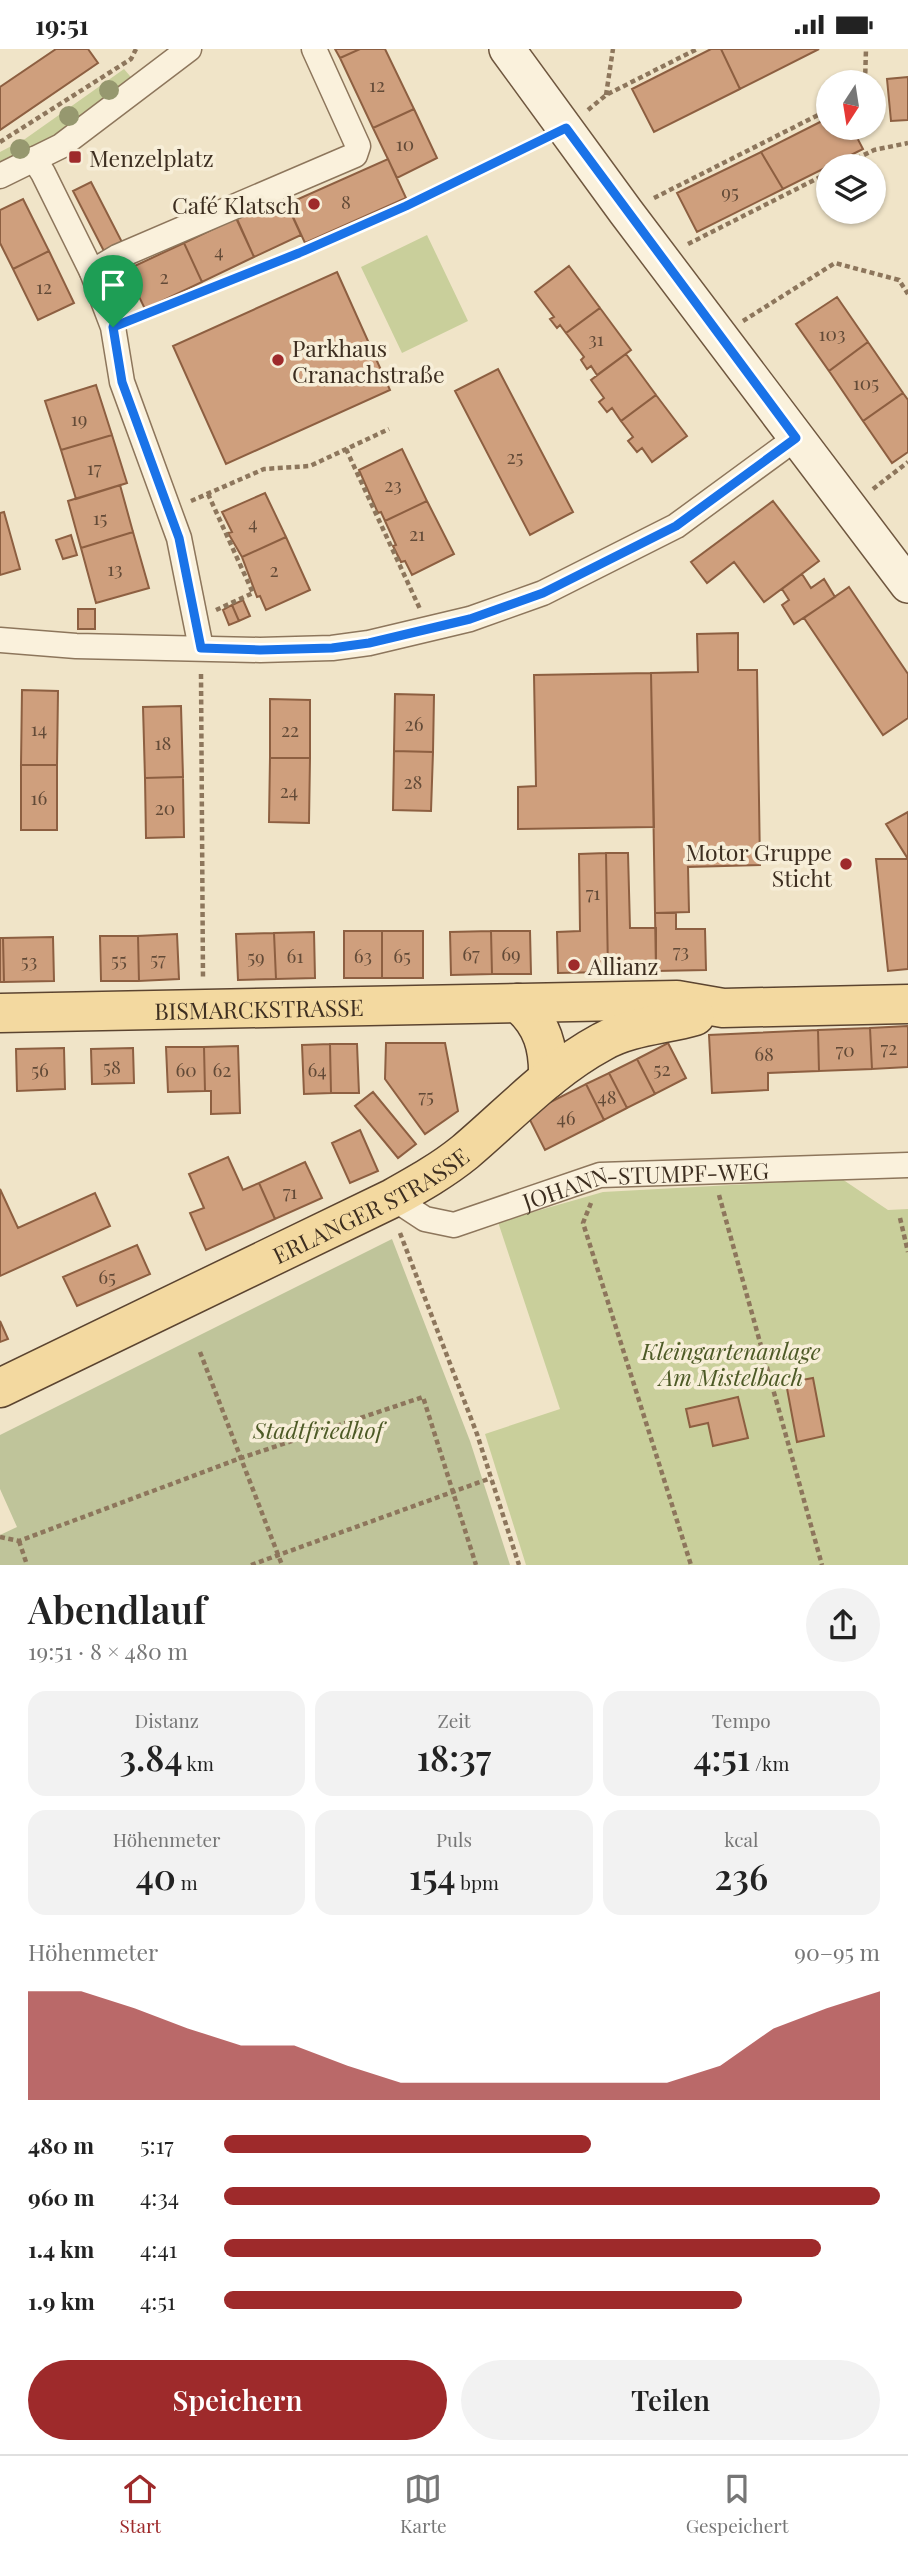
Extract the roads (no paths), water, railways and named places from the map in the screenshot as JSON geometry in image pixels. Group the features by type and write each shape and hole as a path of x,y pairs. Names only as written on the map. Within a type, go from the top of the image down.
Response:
{"main road":[{"path":"507,49 626,212 721,334 908,585"},
{"name":"BISMARCKSTRASSE","path":"0,1013 677,1000 723,1007"},
{"path":"518,1003 530,1013 542,1034 548,1060 548,1079"},
{"path":"723,1007 908,1004"},
{"name":"ERLANGER STRASSE","path":"0,1388 393,1198 448,1165 548,1079 603,1041 639,1028 678,1021 723,1007"}],"street":[{"path":"0,176 61,146 190,49"},
{"path":"92,272 117,257 355,155 358,146 314,49"},
{"path":"34,159 44,173 92,272 113,327 122,382 179,538 201,648"},
{"path":"0,640 76,646 260,650 332,648 369,643 470,619 543,593 664,533 796,438"},
{"name":"JOHANN-STUMPF-WEG","path":"393,1198 425,1219 454,1225 600,1175 908,1165"}],"place":[{"name":"Menzelplatz","path":"75,157"},
{"name":"Café Klatsch","path":"314,204"},
{"name":"Parkhaus Cranachstraße","path":"278,360"},
{"name":"Motor Gruppe Sticht","path":"846,864"},
{"name":"Allianz","path":"574,965"}],"park label":[{"name":"Kleingartenanlage Am Mistelbach","path":"731,1363"},
{"name":"Stadtfriedhof","path":"318,1429"}]}
